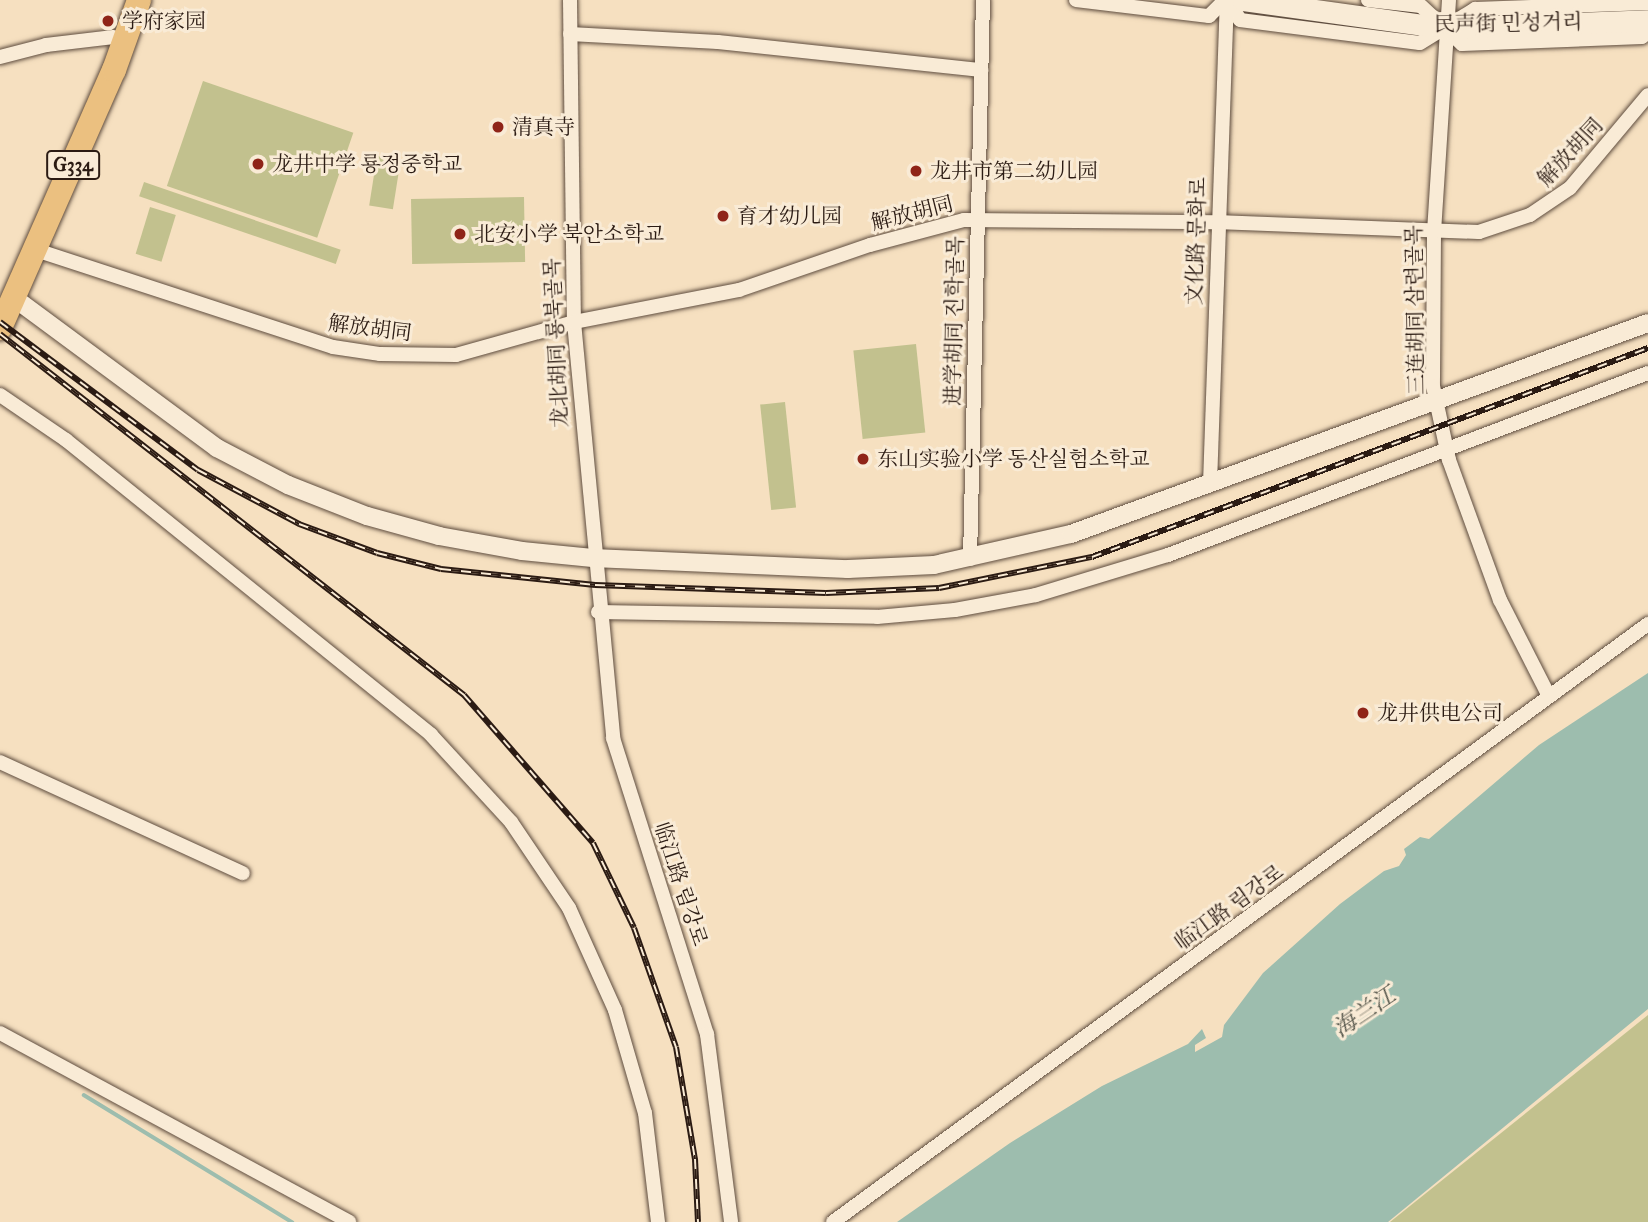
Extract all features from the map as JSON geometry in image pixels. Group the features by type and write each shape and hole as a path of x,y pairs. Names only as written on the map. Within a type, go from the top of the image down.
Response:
{"highway":[{"name":"G334","path":"0,328 6,297 114,37 125,0"},
{"name":"G334","path":"6,297 36,250 139,0"}],"main road":[{"name":"民声街 민성거리","path":"1243,0 1444,28 1648,19"}],"street":[{"name":"龙北胡同 룡북골목","path":"570,0 574,322 593,558"},
{"name":"进学胡同 진학골목","path":"970,559 983,0"},
{"path":"1076,0 1209,16 1226,0 1240,20 1420,43 1475,9 1648,3"},
{"name":"文化路 문화로","path":"1210,484 1216,222 1226,0"},
{"path":"1368,0 1421,6 1462,44 1642,37 1648,32"},
{"name":"三连胡同 삼련골목","path":"1449,0 1444,28 1434,234 1435,400 1449,447 1449,460 1500,600 1549,696"},
{"path":"570,34 718,42 982,70"},
{"path":"0,57 46,45 114,37"},
{"name":"解放胡同","path":"36,250 303,339 359,351 456,355 574,322 739,290 870,245 977,219 1216,222 1434,234 1501,227 1551,204 1570,188 1648,95"},
{"path":"6,297 217,448 288,485 367,516 439,536 593,558 848,569 970,559 1071,534 1648,323"},
{"path":"598,612 835,619 995,604 1123,571 1648,373"},
{"path":"0,395 66,440 431,735 511,822 569,908 615,1010 645,1114 658,1222"},
{"name":"临江路 림강로","path":"593,558 617,755 707,1034 730,1222"},
{"name":"临江路 림강로","path":"833,1222 1648,624"},
{"path":"0,762 243,873"},
{"path":"0,1033 349,1222"}],"shaded area":[{"path":"203,81 353,133 317,238 167,186"},
{"path":"377,156 401,160 393,209 369,205"},
{"path":"144,182 341,250 336,264 139,196"},
{"path":"524,197 525,262 412,264 411,199"},
{"path":"150,207 176,215 161,262 136,254"},
{"path":"916,344 925,433 863,439 853,351"},
{"path":"785,402 796,507 771,510 760,405"},
{"path":"1648,1015 1648,1222 1390,1222"}],"water":[{"name":"海兰江","path":"1648,673 1648,1009 1388,1222 897,1222 1010,1143 1102,1086 1188,1044 1202,1029 1206,1038 1195,1045 1195,1052 1222,1037 1224,1025 1263,973 1340,904 1384,871 1399,866 1406,855 1404,849 1420,837 1429,839 1539,745"}],"waterway":[{"path":"84,1095 292,1222"}],"railway":[{"path":"0,322 198,470 299,524 377,553 441,569 595,585 826,593 939,588 1092,557 1648,348"},
{"path":"0,334 464,695 593,843 634,928 676,1047 695,1159 698,1222"}],"place":[{"name":"学府家园","path":"108,21"},
{"name":"清真寺","path":"498,127"},
{"name":"龙井中学 룡정중학교","path":"258,164"},
{"name":"龙井市第二幼儿园","path":"916,171"},
{"name":"育才幼儿园","path":"723,216"},
{"name":"北安小学 북안소학교","path":"460,234"},
{"name":"东山实验小学 동산실험소학교","path":"863,459"},
{"name":"龙井供电公司","path":"1363,713"}]}
